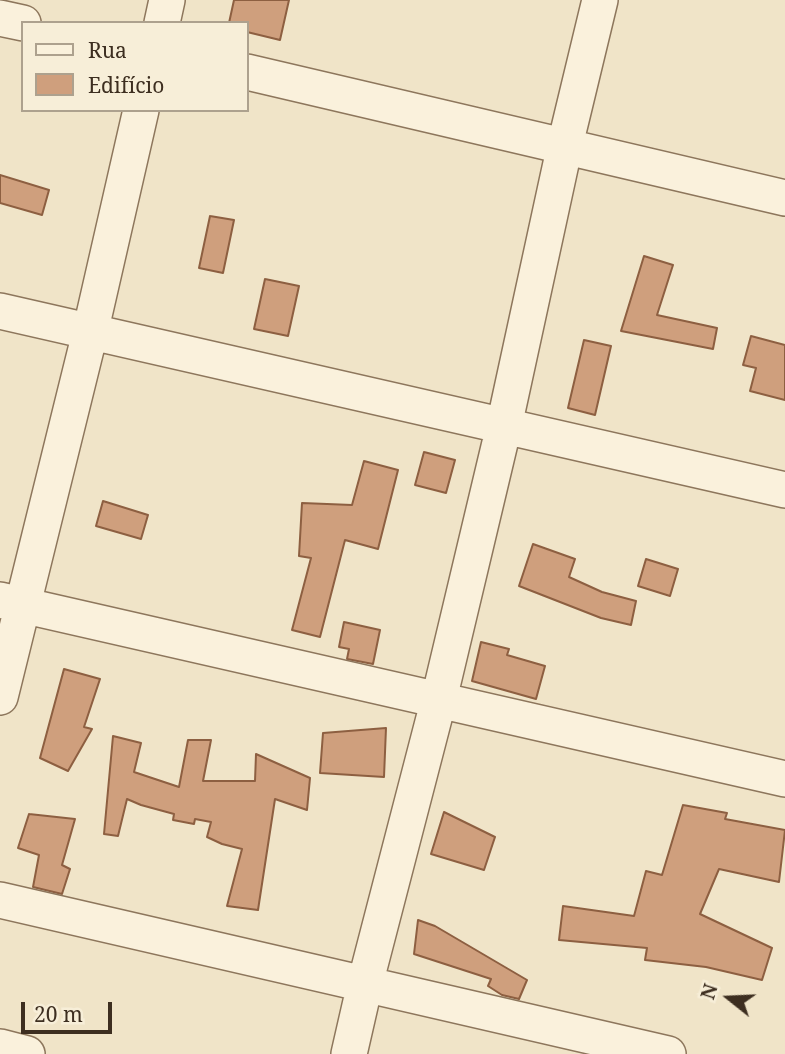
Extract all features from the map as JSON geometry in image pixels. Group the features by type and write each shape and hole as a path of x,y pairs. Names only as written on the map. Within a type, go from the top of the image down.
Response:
{"street":[{"path":"162,21 167,0"},
{"path":"349,1054 439,699 600,0"},
{"path":"0,18 21,23"},
{"path":"248,72 785,198"},
{"path":"0,697 12,603 90,333 141,112"},
{"path":"0,311 785,490"},
{"path":"12,603 785,779"},
{"path":"0,900 668,1054"},
{"path":"0,1047 27,1054"}],"building":[{"path":"234,0 289,0 280,40 248,32 248,21 229,21"},
{"path":"0,175 49,190 42,215 0,203"},
{"path":"210,216 234,220 223,273 199,268"},
{"path":"644,256 673,265 657,315 717,328 713,349 621,331"},
{"path":"265,279 299,286 288,336 254,329"},
{"path":"751,336 785,345 785,400 750,391 756,368 743,365"},
{"path":"584,340 611,346 595,415 568,408"},
{"path":"424,452 455,460 446,493 415,485"},
{"path":"364,461 398,470 378,549 345,540 320,637 292,630 311,558 299,556 302,503 352,505"},
{"path":"103,501 148,515 141,539 96,526"},
{"path":"533,544 575,559 569,577 602,592 636,601 631,625 601,618 519,586"},
{"path":"646,559 678,569 670,596 638,586"},
{"path":"344,622 380,630 373,664 347,659 349,649 339,647"},
{"path":"481,642 509,649 507,655 545,666 536,699 472,681"},
{"path":"64,669 100,679 84,727 92,729 68,771 40,758"},
{"path":"386,728 384,777 320,773 323,733"},
{"path":"113,736 141,743 134,772 179,787 188,740 211,740 203,781 255,781 256,754 310,778 307,810 275,799 258,910 227,906 242,849 207,837 211,822 195,819 194,824 173,820 174,814 127,799 118,836 104,834"},
{"path":"683,805 727,813 725,819 785,830 779,882 719,869 700,914 772,948 762,980 706,967 645,960 647,948 559,940 563,906 634,916 646,871 662,875"},
{"path":"444,812 495,837 484,870 431,854"},
{"path":"29,814 75,819 62,865 70,869 62,894 33,887 39,855 18,848"},
{"path":"418,920 435,926 527,980 519,999 502,995 488,986 491,979 414,954"}]}
